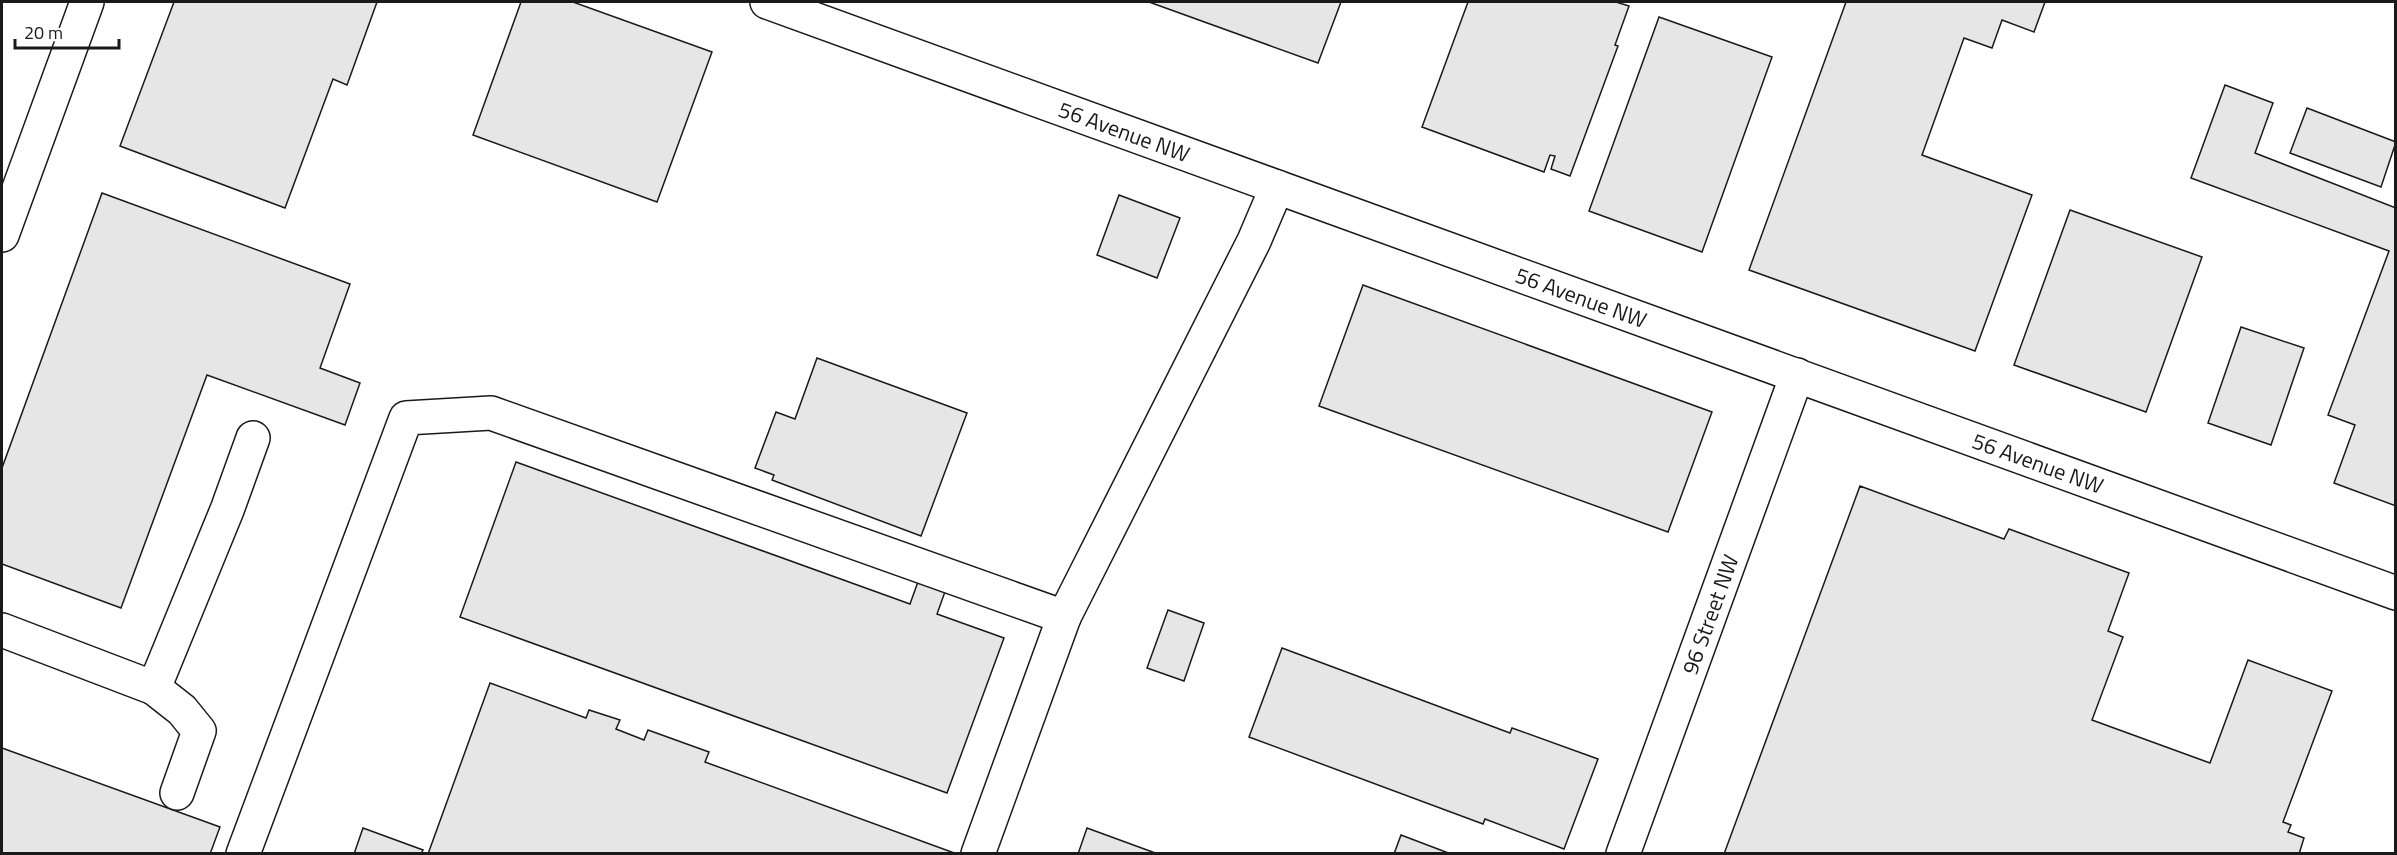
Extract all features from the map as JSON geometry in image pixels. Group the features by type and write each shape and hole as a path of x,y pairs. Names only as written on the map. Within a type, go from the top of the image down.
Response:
{"street":[{"path":"2,234 87,2"},
{"name":"56 Avenue NW","path":"767,2 2396,593"},
{"path":"978,854 1064,617 1254,241 1277,187"},
{"name":"96 Street NW","path":"1623,854 1797,375"},
{"path":"243,854 406,418 491,413 1064,617"},
{"path":"154,688 228,510 253,438"},
{"path":"2,630 154,688 182,710 199,731 177,794"}],"building":[{"path":"174,2 377,2 347,85 333,79 285,208 120,146"},
{"path":"521,2 573,2 712,52 657,202 473,135"},
{"path":"1149,2 1341,2 1318,63"},
{"path":"1468,2 1616,2 1629,6 1615,45 1618,46 1570,176 1551,169 1555,156 1550,155 1544,172 1422,127"},
{"path":"1846,2 2045,2 2034,32 2002,20 1992,48 1964,38 1922,155 2032,195 1975,351 1749,270"},
{"path":"1659,17 1772,57 1702,252 1589,211"},
{"path":"2225,85 2273,103 2255,153 2396,208 2396,506 2334,483 2355,425 2328,415 2389,251 2191,178"},
{"path":"2307,108 2396,142 2381,187 2290,153"},
{"path":"102,193 350,284 320,368 360,383 345,425 207,375 121,608 2,564 2,468"},
{"path":"1119,195 1180,218 1157,278 1097,255"},
{"path":"2070,210 2202,257 2146,412 2014,365"},
{"path":"1363,285 1712,412 1668,532 1319,406"},
{"path":"2241,327 2304,348 2271,445 2208,423"},
{"path":"817,358 967,413 921,536 772,480 774,475 755,468 776,412 795,419"},
{"path":"516,462 910,604 919,579 946,589 937,614 1004,638 947,793 460,617"},
{"path":"1860,486 2004,539 2009,529 2129,573 2108,631 2123,637 2092,720 2210,763 2248,660 2332,691 2283,822 2291,825 2288,832 2304,838 2299,854 1724,854"},
{"path":"1168,610 1204,623 1184,681 1147,668"},
{"path":"1282,648 1510,733 1512,728 1598,759 1564,849 1485,819 1483,824 1249,737"},
{"path":"490,683 586,718 589,710 620,720 616,729 644,740 648,730 709,752 705,762 957,854 428,854"},
{"path":"2,748 220,827 210,854 2,854"},
{"path":"363,828 423,850 421,854 354,854"},
{"path":"1087,828 1158,854 1078,854"},
{"path":"1401,835 1451,854 1394,854"}]}
